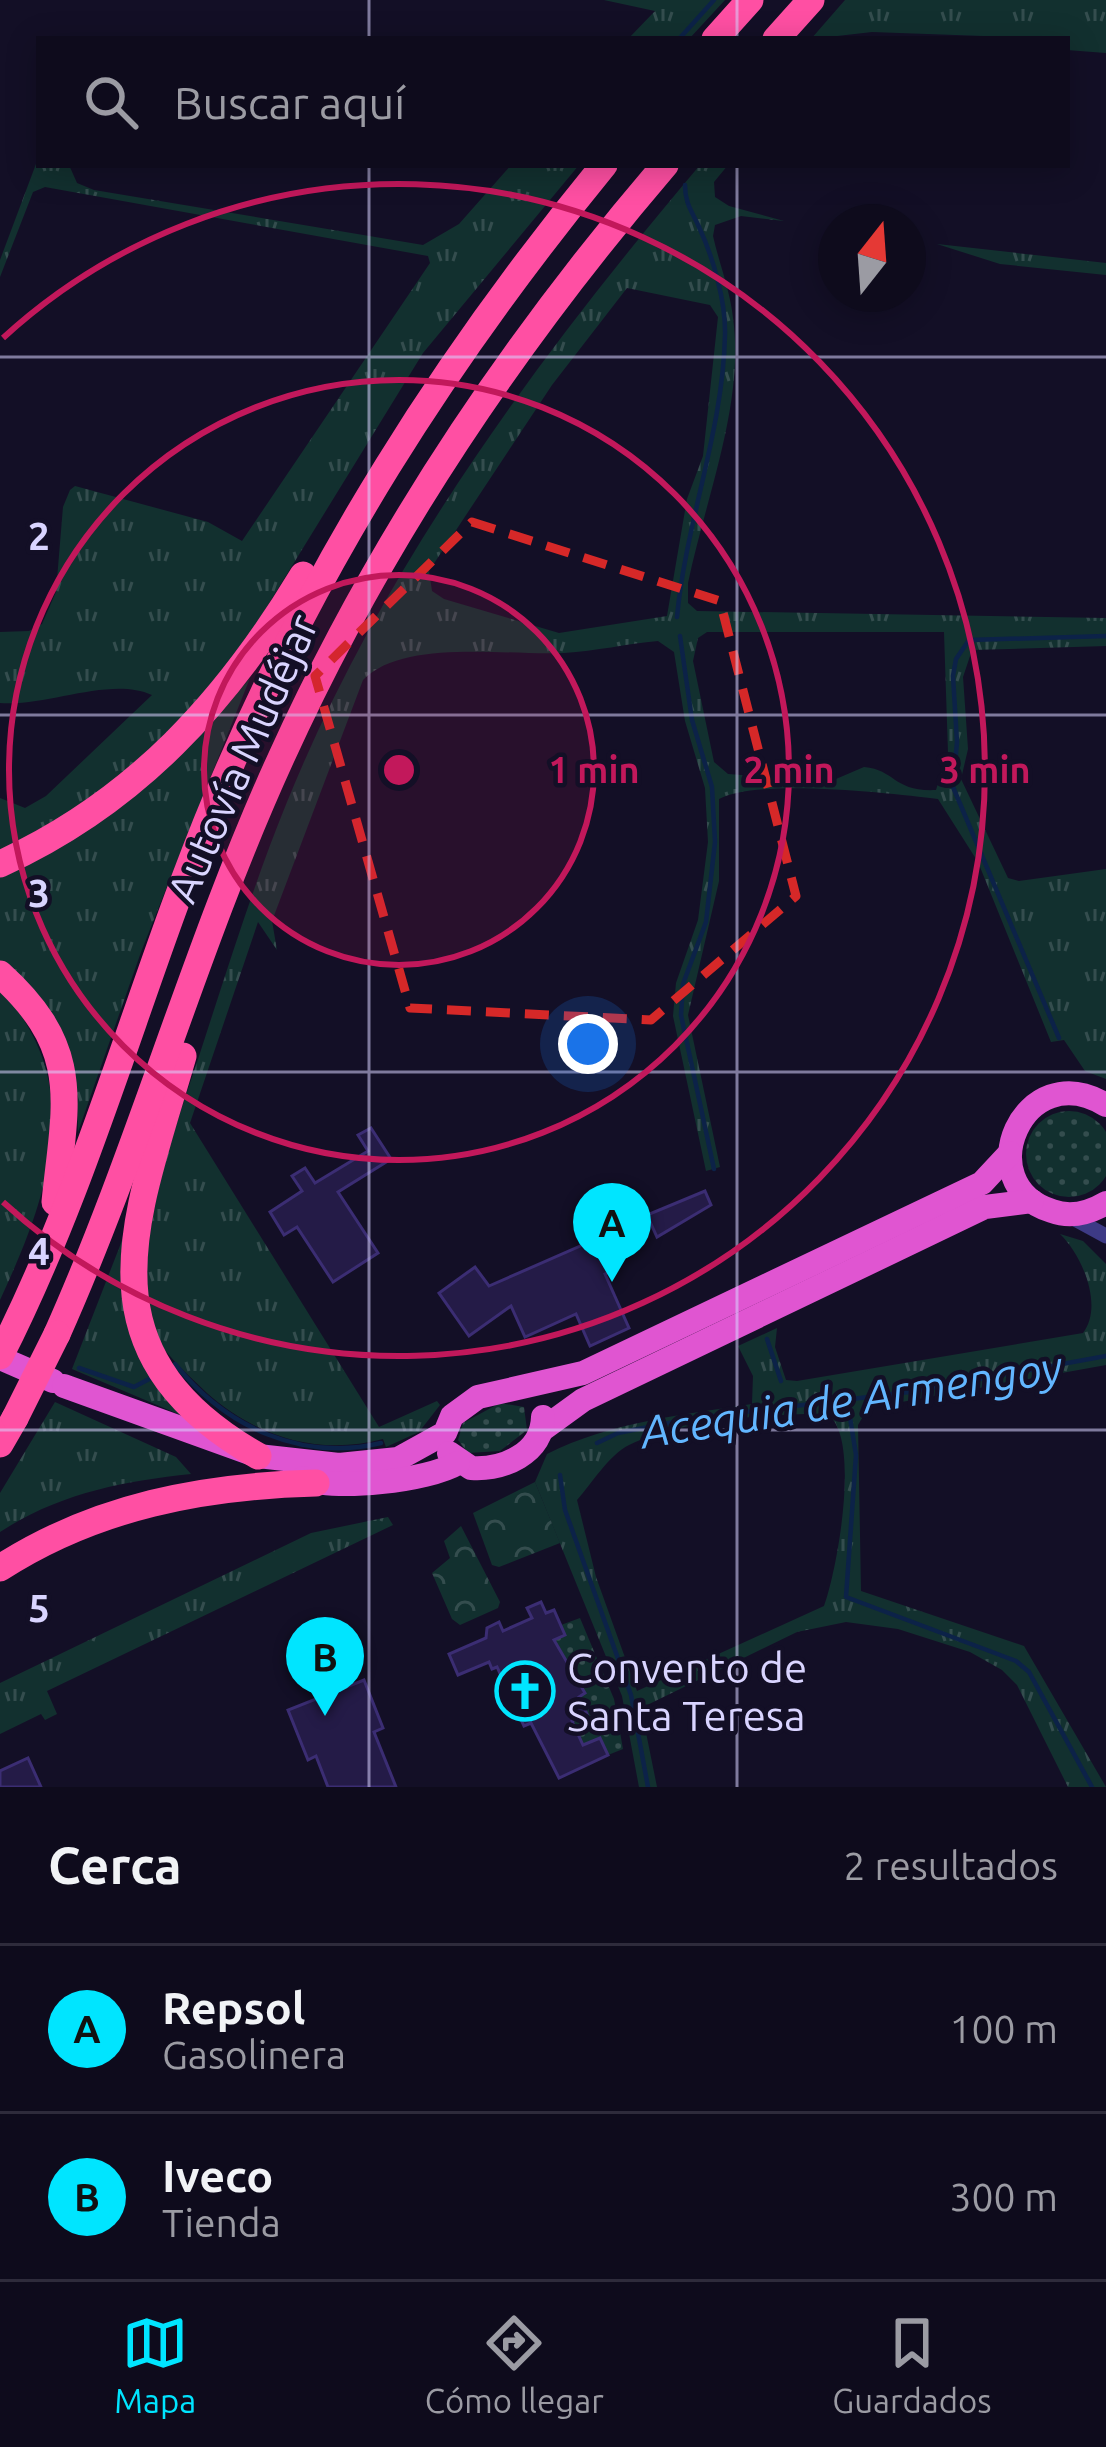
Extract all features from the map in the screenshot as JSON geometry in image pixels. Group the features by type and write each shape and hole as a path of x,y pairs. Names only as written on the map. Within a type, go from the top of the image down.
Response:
{"highway":[{"path":"718,36 750,0"},
{"path":"779,36 811,0"},
{"name":"Autovía Mudéjar","path":"0,1357 53,1242 216,799 295,627 356,516 465,343 602,168"},
{"name":"Autovía Mudéjar","path":"0,1444 57,1334 122,1176 199,960 280,758 392,544 516,351 662,168"},
{"path":"0,864 90,814 173,748 249,660 334,524 356,516"},
{"path":"199,960 205,983 136,1218 133,1291 148,1344 166,1377 209,1425 258,1456"},
{"path":"0,974 46,1028 63,1075 68,1125 53,1242"},
{"path":"1042,1206 1013,1174 1010,1154 1018,1123 1042,1100 1077,1094 1106,1105"},
{"path":"458,1463 448,1451 445,1433 452,1416 478,1397 584,1373 982,1183 1010,1154"},
{"path":"0,1568 85,1524 154,1502 226,1487 400,1478 458,1463 477,1469 504,1464 532,1446 542,1429 583,1400 985,1207 1042,1206 1076,1214 1106,1203"},
{"path":"0,1357 179,1440 316,1483"},
{"path":"64,1386 258,1456 316,1465 380,1462 415,1453 445,1433"},
{"path":"518,1389 539,1404 542,1429"}],"street":[{"path":"1042,1206 1106,1235"}],"highlighted area":[{"path":"472,522 720,601 796,896 651,1020 410,1008 315,676"}],"green space":[{"path":"604,0 725,0 692,36 631,36 655,11"},
{"path":"845,0 1106,0 1106,53 1070,50 1070,36 872,32 814,36"},
{"path":"36,164 36,168 70,168 77,183 94,190 423,245 459,224 508,168 577,168 423,353 239,652 175,728 90,801 0,851 0,798 25,808 46,796 152,695 98,690 0,703 0,632 29,631 42,624 56,592 63,507 70,490 75,486 208,522 242,541 430,263 428,256 45,187 33,192 0,277 0,260"},
{"path":"697,168 726,168 714,182 715,197 729,206 784,221 741,216 715,225 713,236 732,308 735,350 729,417 688,583 688,603 697,611 1106,618 1106,646 972,650 963,677 968,749 961,779 1008,878 1019,881 1106,869 1106,1079 1085,1071 1064,1040 1051,1042 978,862 938,799 792,788 737,793 719,799 719,881 688,1015 720,1167 706,1171 673,1016 676,983 698,920 708,842 705,788 685,721 674,652 658,641 564,653 429,654 381,667 363,680 272,921 277,950 258,922 190,1123 379,1427 437,1401 440,1405 419,1432 386,1447 383,1439 335,1445 289,1439 246,1421 207,1393 170,1356 154,1328 147,1292 148,1250 166,1161 263,863 326,715 369,630 468,467 580,313","holes":["627,288 710,305 718,317 703,456 687,499 667,616 559,633 444,599 432,591 429,571 552,385","707,632 944,632 948,752 936,790 911,788 864,767 829,782 728,774 714,762 693,661 698,638"]},
{"path":"937,244 1106,263 1106,275 1000,264"},
{"path":"250,678 141,952 78,1132 77,1099 0,961 0,874 72,837 137,791 196,738"},
{"path":"0,989 27,1026 44,1063 52,1102 45,1180 0,1300"},
{"path":"1069,1111 1099,1124 1107,1136 1107,1172 1099,1184 1069,1197 1039,1184 1026,1154 1039,1124"},
{"path":"1060,1234 1083,1241 1106,1264 1106,1365 868,1408 858,1425 861,1591 1024,1646 1106,1787 1068,1787 1017,1685 1002,1670 970,1652 898,1629 846,1622 797,1632 641,1708 657,1787 639,1787 622,1696 535,1482 547,1454 621,1427 752,1404 753,1376 738,1346 777,1328 775,1347 786,1380 797,1381 1083,1333 1089,1322 1091,1295","holes":["805,1414 827,1414 843,1448 844,1505 824,1606 637,1691 596,1577 577,1500 622,1450 673,1429"]},
{"path":"123,1238 123,1276 187,1411 183,1416 72,1369"},
{"path":"55,1402 176,1457 191,1474 92,1491 45,1508 0,1532 0,1493"},
{"path":"500,1403 524,1407 527,1430 500,1451 468,1453 458,1440 463,1423"},
{"path":"535,1482 560,1543 499,1567 492,1565 473,1513"},
{"path":"388,1517 393,1525 47,1691 57,1714 45,1720 41,1714 0,1734 0,1683 311,1533"},
{"path":"461,1526 500,1602 498,1608 460,1625 452,1619 432,1573 450,1558 444,1541"},
{"path":"580,1618 614,1699 623,1749 608,1755 600,1738 583,1745 572,1721 587,1714 579,1697 585,1693 554,1640 565,1635 561,1625"}],"building":[{"path":"371,1128 391,1159 338,1192 378,1253 333,1282 297,1227 284,1235 270,1212 302,1191 292,1176 305,1168 315,1183 368,1151 358,1135"},
{"path":"705,1191 711,1205 657,1237 647,1215"},
{"path":"601,1237 616,1269 605,1274 629,1328 590,1346 576,1314 525,1337 511,1306 469,1336 439,1293 475,1267 489,1286"},
{"name":"Convento de Santa Teresa","path":"541,1602 546,1613 554,1610 565,1635 554,1640 585,1693 579,1697 587,1714 572,1721 583,1745 600,1738 608,1755 559,1778 531,1723 524,1726 497,1667 492,1669 489,1662 458,1675 449,1654 486,1638 487,1628 499,1622 503,1631 532,1618 527,1608"},
{"path":"364,1680 383,1728 374,1732 396,1787 328,1787 316,1756 308,1760 288,1710"},
{"path":"28,1758 41,1787 0,1787 0,1771"}],"waterway":[{"path":"682,36 714,0"},
{"path":"677,617 718,406 725,335 718,280 685,185"},
{"path":"680,636 692,720 712,787 715,842 706,922 683,984 681,1015 714,1169"},
{"path":"1059,1038 953,787 957,742 953,676 956,659 969,640 1106,636"},
{"path":"767,1339 781,1381"},
{"name":"Acequia de Armengoy","path":"597,1443 618,1433 689,1419 909,1392 1106,1356"},
{"path":"175,1364 217,1406 267,1434 322,1448 381,1443"},
{"path":"79,1368 134,1387 151,1378"},
{"path":"847,1399 856,1455 846,1597 1016,1661 1029,1672 1092,1787"},
{"name":"Acequia de Armengoy","path":"560,1475 565,1510 631,1695 648,1787"}],"place":[{"name":"Repsol","path":"612,1282"},
{"name":"Convento de Santa Teresa","path":"525,1691"},
{"name":"Iveco","path":"325,1716"}]}
